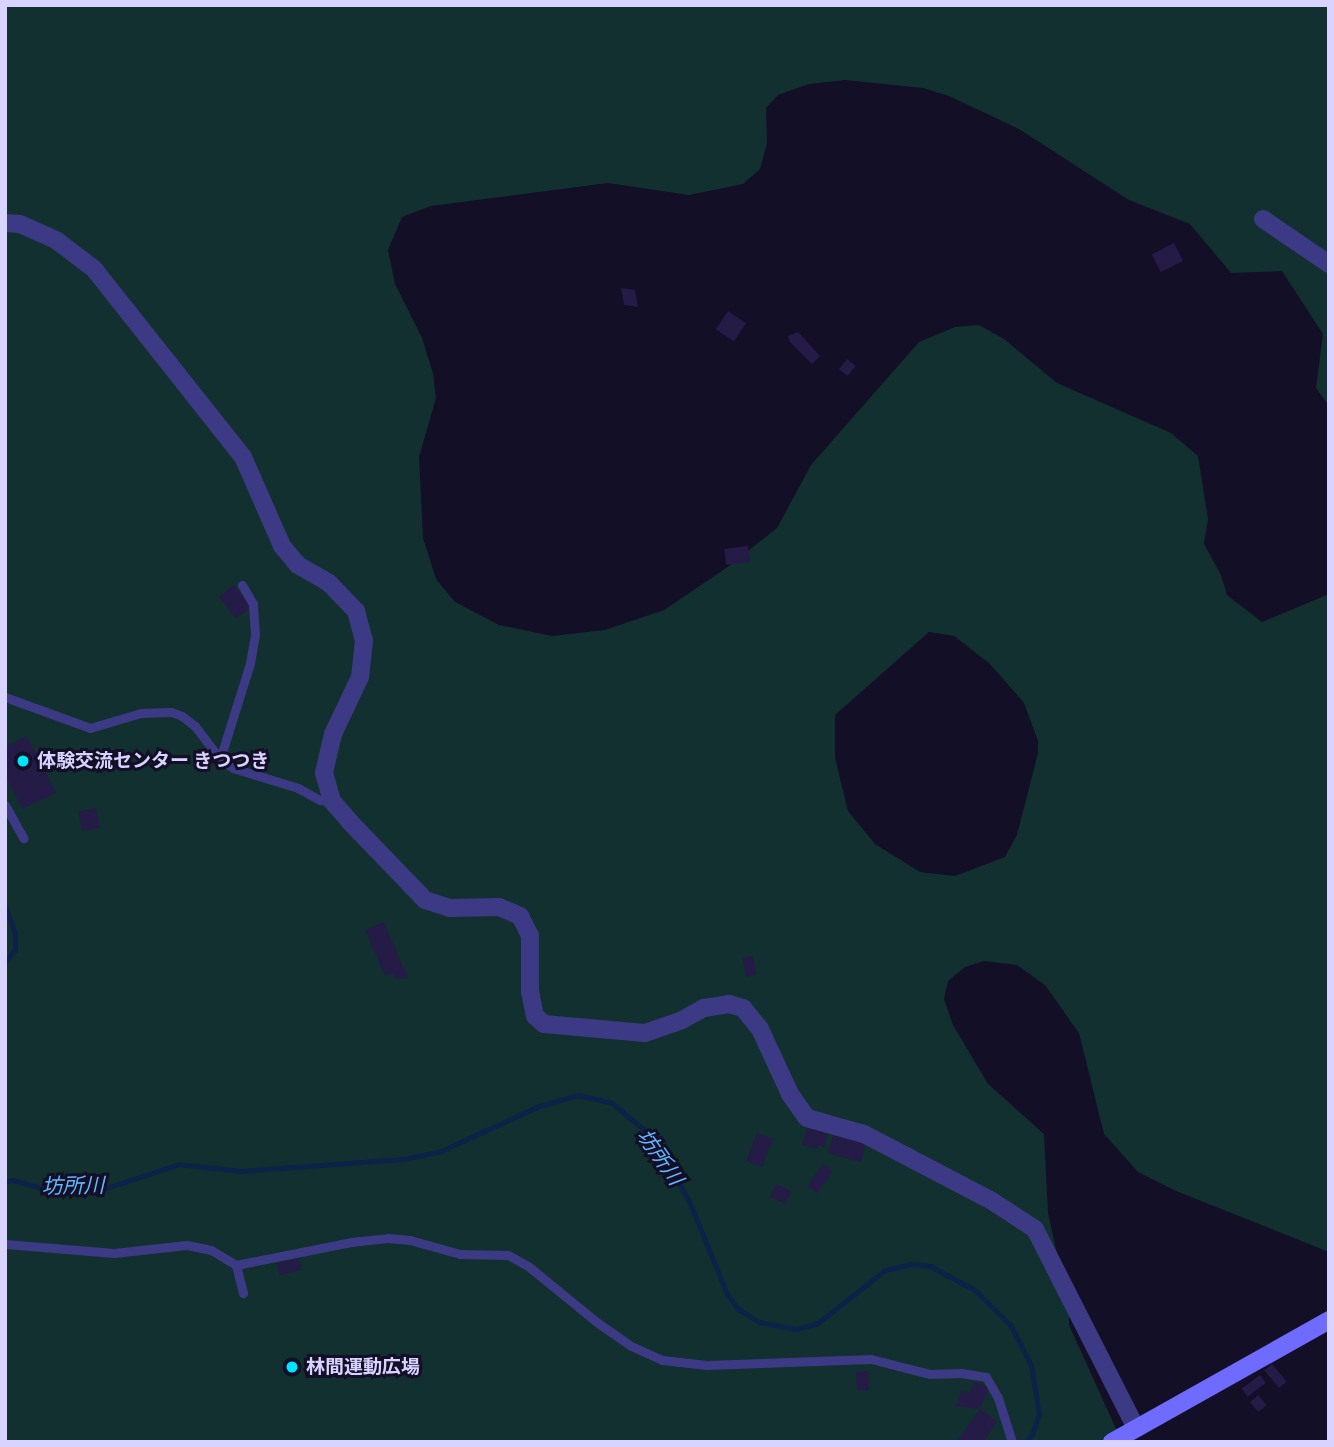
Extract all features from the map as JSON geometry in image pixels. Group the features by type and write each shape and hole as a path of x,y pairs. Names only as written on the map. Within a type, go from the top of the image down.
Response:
{"street":[{"path":"1263,219 1329,264"},
{"path":"5,223 20,224 55,240 94,269 243,457 282,546 298,565 329,583 356,611 363,640 360,677 333,734 327,756 324,773 331,801 425,901 450,908 499,907 520,916 530,936 530,991 535,1016 544,1024 645,1033 704,1009 729,1004 743,1008 760,1029 790,1094 807,1118 864,1134 992,1201 1035,1229 1140,1435"},
{"path":"1112,1442 1140,1435 1329,1320"}],"lane":[{"path":"220,759 250,663 255,634 253,604 242,585"},
{"path":"5,697 90,728 109,725 141,713 171,712 190,721 220,759 240,771 298,788 320,800 331,801"},
{"path":"5,804 23,838"},
{"path":"5,1244 114,1253 187,1245 211,1250 236,1265 351,1242 388,1238 410,1240 460,1254 508,1255 528,1266 631,1346 662,1360 707,1365 872,1359 930,1374 961,1373 986,1377 998,1398 1012,1442"},
{"path":"236,1265 243,1293"}],"green space":[{"path":"5,5 1329,5 1329,406 1316,388 1323,334 1282,271 1231,273 1190,224 1129,200 1019,129 949,96 923,88 845,80 809,84 778,95 766,108 767,143 760,169 743,184 689,195 608,183 431,206 402,217 388,250 395,284 422,338 433,373 436,398 419,457 423,538 436,579 455,602 499,625 552,636 605,630 664,610 729,566 777,528 811,465 919,342 955,327 979,325 1004,339 1057,383 1171,433 1198,456 1208,519 1204,544 1221,575 1227,595 1262,622 1329,594 1329,1252 1176,1191 1138,1172 1104,1134 1079,1033 1045,985 1017,965 984,961 965,967 948,981 944,999 953,1025 988,1084 1044,1134 1048,1213 1069,1309 1069,1325 1122,1442 5,1442","holes":["929,632 954,636 990,664 1024,703 1038,741 1038,753 1017,835 1005,857 955,876 920,872 875,844 848,811 835,758 835,715"]}],"building":[{"path":"1174,243 1183,261 1161,272 1152,254"},
{"path":"621,288 635,290 638,307 624,305"},
{"path":"728,311 746,323 734,342 716,329"},
{"path":"798,332 820,356 812,364 790,342 788,336"},
{"path":"847,359 856,366 848,376 839,369"},
{"path":"748,546 750,562 726,565 724,549"},
{"path":"234,585 251,607 236,619 219,597"},
{"name":"体験交流センター きつつき","path":"27,736 56,793 22,809 5,775 5,747"},
{"path":"96,808 100,828 82,831 78,811"},
{"path":"384,922 408,978 396,979 393,973 385,976 365,930"},
{"path":"753,956 757,975 746,977 742,958"},
{"path":"807,1128 828,1134 824,1147 818,1145 817,1149 802,1145"},
{"path":"757,1133 773,1139 762,1167 746,1161"},
{"path":"833,1135 866,1144 861,1162 828,1153"},
{"path":"823,1164 833,1171 817,1193 808,1186"},
{"path":"776,1184 791,1191 785,1204 770,1197"},
{"path":"299,1258 302,1270 280,1275 277,1264"},
{"path":"1272,1364 1287,1382 1279,1388 1264,1370"},
{"path":"868,1371 869,1390 857,1391 856,1372"},
{"path":"1260,1375 1266,1383 1248,1397 1242,1389"},
{"path":"974,1382 989,1387 980,1409 956,1406 961,1390 970,1393"},
{"path":"1258,1395 1267,1405 1259,1412 1250,1402"},
{"path":"980,1409 997,1422 983,1442 956,1442"}],"waterway":[{"name":"坊所川","path":"5,906 15,933 15,950 5,962"},
{"name":"坊所川","path":"5,1181 14,1180 40,1188 59,1185 100,1190 179,1164 241,1171 404,1159 441,1151 539,1106 578,1095 612,1103 643,1129 670,1168 689,1201 727,1294 738,1309 759,1322 796,1329 818,1323 885,1270 910,1264 930,1266 975,1290 1011,1326 1031,1365 1039,1414 1026,1442"}],"place":[{"name":"体験交流センター きつつき","path":"23,761"},
{"name":"林間運動広場","path":"292,1367"}]}
